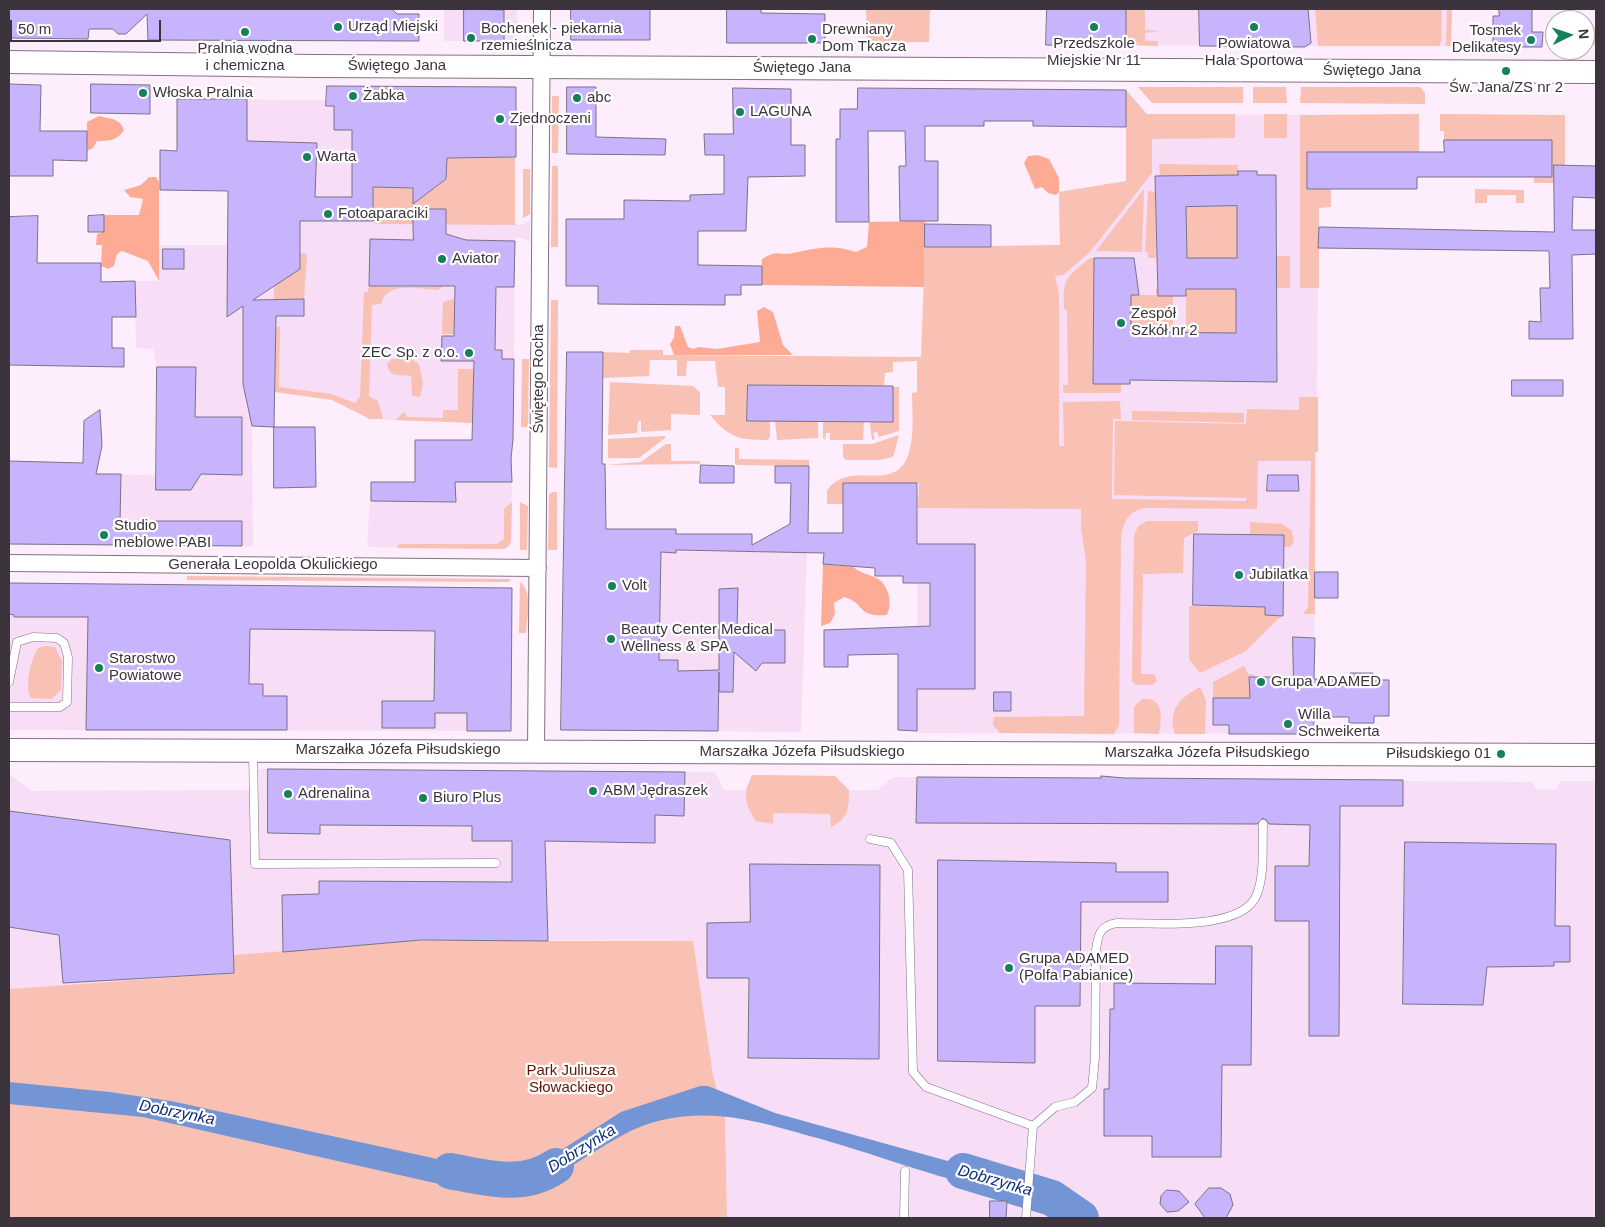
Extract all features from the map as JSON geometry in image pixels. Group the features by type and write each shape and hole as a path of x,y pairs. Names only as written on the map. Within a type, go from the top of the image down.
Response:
{"street":[{"name":"Świętego Rocha","path":"536,750 542,9"},
{"name":"Świętego Jana","path":"9,62 542,67 1596,72"},
{"name":"Generała Leopolda Okulickiego","path":"9,563 538,568"},
{"name":"Marszałka Józefa Piłsudskiego","path":"9,750 536,750 1596,755"}],"lane":[{"path":"9,682 15,647 21,640 33,637 57,638 64,643 68,657 67,702 60,707 9,707"},
{"path":"253,751 254,864 496,863"},
{"path":"1026,1218 1032,1126 1055,1107 1075,1102 1092,1088 1095,1058 1096,950 1098,934 1106,925 1117,923 1201,924 1241,912 1257,895 1262,862 1263,824"},
{"path":"870,839 892,843 908,870 913,1072 926,1087 1032,1126"},
{"path":"904,1218 905,1171"}],"shaded area":[{"path":"444,9 517,9 517,35 511,41 444,41"},
{"path":"1062,9 1452,9 1451,46 1126,45 1084,47 1084,45 1062,44"},
{"path":"327,86 374,86 373,221 515,216 515,224 522,225 530,220 530,242 522,238 515,238 514,359 474,423 370,419 332,400 275,392 274,427 252,426 253,546 83,545 84,473 156,475 157,367 153,349 136,348 135,281 159,281 159,245 228,245 229,122 177,99 326,100"},
{"path":"1126,114 1305,115 1304,199 1319,208 1313,734 917,733 917,553 925,247 1060,245 1059,192 1126,181"},
{"path":"99,116 117,121 124,130 112,140 97,141 93,148 87,151 87,122"},
{"path":"1038,155 1049,159 1059,178 1059,192 1056,195 1048,193 1042,187 1035,189 1024,163 1028,156"},
{"path":"149,177 156,177 159,182 159,281 148,261 122,251 117,254 114,266 108,269 101,266 102,245 96,245 97,234 104,232 104,215 139,215 143,199 130,197 124,190 141,185"},
{"path":"925,221 924,287 762,285 762,259 772,254 788,254 824,248 840,248 856,252 867,247 869,222"},
{"path":"764,307 773,312 783,345 793,355 674,355 670,344 674,338 675,326 680,326 688,347 693,349 698,347 717,349 760,342 757,311"},
{"path":"371,482 512,482 511,541 509,546 504,549 367,547"},
{"path":"564,551 807,552 801,732 561,730"},
{"path":"845,561 849,561 859,571 876,578 886,587 890,606 887,615 866,613 853,601 844,597 834,603 835,614 830,623 821,626 823,564 840,566"},
{"path":"9,583 512,588 511,731 9,730"},
{"path":"254,769 715,772 724,790 745,790 752,775 835,776 849,790 878,790 893,777 1532,782 1536,789 1556,790 1560,781 1596,781 1596,1218 727,1218 725,1119 713,1075 693,941 506,940 381,943 234,955 234,973 9,989 9,774 32,791 253,790"}],"green space":[{"path":"866,9 930,9 929,42 867,43"},
{"path":"1126,9 1145,9 1145,30 1161,31 1145,33 1145,41 1158,41 1158,46 1126,45"},
{"path":"1315,9 1442,9 1441,41 1439,46 1318,46"},
{"path":"1447,9 1452,9 1451,46 1446,46"},
{"path":"1595,28 1596,28 1595,45"},
{"path":"1138,87 1243,87 1243,103 1152,103"},
{"path":"1253,87 1286,87 1287,103 1253,103"},
{"path":"1301,87 1420,87 1425,93 1425,104 1300,103"},
{"path":"1126,90 1147,114 1235,114 1235,138 1152,139 1152,173 1090,252 1063,275 1055,276 1059,294 1059,446 1064,446 1063,402 1120,401 1121,419 1113,419 1112,499 1246,501 1247,498 1114,495 1115,421 1246,424 1247,409 1299,410 1299,397 1318,397 1318,452 1315,452 1315,614 1303,614 1308,607 1311,461 1258,461 1257,509 1146,508 1140,509 1127,519 1121,540 1119,725 1114,734 1000,733 993,725 994,717 1084,716 1086,561 1081,528 1081,509 918,508 919,483 843,483 843,504 827,504 827,491 837,481 849,477 887,475 897,470 906,461 912,437 912,393 917,392 917,361 893,362 893,372 885,373 884,386 748,385 747,421 770,421 770,437 768,440 758,440 741,438 729,433 710,415 725,415 725,387 718,387 715,361 687,361 686,376 677,376 677,360 650,360 649,376 603,378 603,352 630,353 630,350 663,350 663,355 921,357 925,247 1060,245 1059,192 1126,181"},
{"path":"552,96 559,96 558,153 552,153"},
{"path":"1264,114 1287,114 1287,138 1264,138"},
{"path":"1419,114 1419,152 1307,152 1307,188 1331,189 1331,207 1319,208 1319,288 1300,288 1300,115"},
{"path":"1440,114 1565,115 1565,183 1534,183 1534,177 1552,177 1552,140 1444,140 1444,131 1440,131"},
{"path":"515,157 515,225 376,224 373,221 373,182 394,187 435,188 446,179 447,158"},
{"path":"1159,164 1238,165 1238,175 1160,176"},
{"path":"552,166 558,166 558,247 551,247"},
{"path":"523,169 530,169 530,214 523,218"},
{"path":"1144,189 1142,252 1096,251"},
{"path":"1475,189 1524,190 1524,203 1516,203 1516,195 1487,195 1487,203 1475,203"},
{"path":"1148,191 1155,192 1156,258 1148,258 1148,252 1145,252"},
{"path":"1237,206 1237,258 1187,258 1186,207"},
{"path":"300,253 307,254 304,299 274,300 274,286 300,269"},
{"path":"1276,256 1290,256 1290,288 1276,288"},
{"path":"1090,258 1094,258 1093,384 1121,384 1121,393 1063,393 1063,385 1068,385 1067,310 1064,309 1065,284 1071,274"},
{"path":"391,284 397,284 397,287 433,287 434,284 441,284 442,287 438,290 396,289 384,297 381,304 372,305 369,396 378,401 383,419 370,419 332,400 275,392 276,328 280,326 279,387 331,394 355,403 360,397 364,292 368,292 369,286 390,287"},
{"path":"1156,289 1173,289 1173,332 1155,332 1155,351 1130,351 1131,295 1156,295"},
{"path":"1186,289 1236,289 1236,333 1186,333"},
{"path":"454,299 454,334 442,334 443,302"},
{"path":"551,300 558,300 557,468 549,467"},
{"path":"392,359 411,359 419,364 423,383 420,397 412,396 411,376 395,374 390,371 387,364"},
{"path":"522,359 529,359 528,427 521,427"},
{"path":"458,369 474,369 474,423 395,420 404,412 407,417 443,418 443,410 458,410"},
{"path":"610,382 693,386 700,392 700,415 671,414 671,430 641,432 641,421 638,421 637,433 608,435"},
{"path":"893,387 899,387 899,431 879,437 877,432 873,433 875,439 872,440 870,424"},
{"path":"1132,411 1244,413 1244,423 1132,420"},
{"path":"775,421 818,421 818,438 777,440"},
{"path":"823,421 864,422 863,440 830,440 830,433 826,433 825,440 823,438"},
{"path":"899,435 893,457 880,460 846,460 843,457 843,444 872,444"},
{"path":"665,436 665,438 639,458 608,458 608,439"},
{"path":"666,444 671,444 671,461 700,461 700,464 605,465 641,462"},
{"path":"735,448 739,448 739,459 809,460 809,466 738,465 735,464"},
{"path":"557,492 557,550 548,550 549,494"},
{"path":"512,502 511,541 509,546 504,549 397,548 399,544 497,544 504,539 504,509"},
{"path":"520,502 528,506 527,550 520,550"},
{"path":"1147,521 1198,521 1198,531 1184,538 1183,573 1143,574 1141,674 1154,674 1157,681 1152,685 1136,685 1132,681 1134,536 1138,526"},
{"path":"1250,522 1282,524 1292,531 1294,543 1289,547 1284,547 1284,535 1250,534"},
{"path":"187,576 510,579 509,582 187,580"},
{"path":"520,582 527,592 528,598 526,633 519,633"},
{"path":"1283,599 1284,613 1246,651 1200,673 1189,659 1189,606 1265,607 1265,615 1275,615 1276,607 1283,607"},
{"path":"45,646 55,647 62,661 61,690 51,699 31,698 28,680 31,665 38,648"},
{"path":"1244,666 1248,674 1254,675 1254,677 1249,677 1250,698 1213,698 1213,682"},
{"path":"1200,687 1206,700 1205,734 1175,734 1173,718 1177,705 1187,695"},
{"path":"1142,699 1154,701 1160,709 1159,734 1134,733 1134,707"},
{"path":"752,775 835,776 849,790 849,802 844,817 831,827 830,814 773,813 773,824 756,821 746,799 747,788"},
{"name":"Park Juliusza Słowackiego","path":"409,941 693,941 713,1075 725,1119 727,1218 9,1218 9,989 233,973 234,955"}],"water":[{"path":"9,1082 110,1092 171,1101 497,1172 499,1195 470,1191 143,1117 9,1104"},
{"path":"700,1086 708,1086 775,1113 1009,1178 1010,1194 938,1176 844,1146 762,1123 723,1116 703,1115 683,1116 642,1126 605,1145 551,1178 511,1194 509,1169 532,1164 555,1154 621,1112"}],"building":[{"path":"9,9 392,9 397,14 419,14 419,41 148,40 147,14 126,34 118,34 113,29 89,29 88,39 9,38"},
{"path":"464,9 504,10 504,41 464,41"},
{"path":"571,9 650,9 650,40 571,40"},
{"path":"727,9 761,9 761,13 825,14 825,43 727,43"},
{"name":"Przedszkole Miejskie Nr 11","path":"1047,9 1126,9 1126,45 1104,45 1104,47 1046,45"},
{"name":"Powiatowa Hala Sportowa","path":"1199,9 1308,9 1311,43 1305,47 1200,46"},
{"path":"1499,9 1532,9 1532,32 1543,32 1542,47 1493,47 1493,16 1499,16"},
{"path":"9,84 41,85 40,131 87,131 87,161 53,160 53,176 9,176"},
{"path":"91,84 150,85 150,114 91,113"},
{"path":"327,86 516,87 516,157 447,158 446,179 413,204 413,188 373,187 373,221 300,221 300,269 253,300 304,299 304,316 276,316 274,427 252,426 243,384 243,306 227,317 228,191 160,190 160,150 177,151 177,99 247,99 247,141 317,143 315,197 352,197 352,130 334,130 334,106 326,106"},
{"path":"567,87 596,87 596,137 666,139 665,155 567,154"},
{"path":"733,88 791,89 791,145 805,145 805,176 748,177 746,231 698,231 698,265 762,266 762,285 741,285 741,295 725,295 725,305 598,304 598,286 566,286 566,219 624,219 624,200 690,201 690,195 724,194 724,155 705,155 704,134 733,134"},
{"path":"858,88 1126,90 1126,127 1033,126 1033,121 984,121 984,126 925,126 925,161 938,161 938,221 900,221 899,166 906,166 905,131 868,131 869,222 836,222 836,139 840,139 840,109 857,109"},
{"path":"1444,140 1552,140 1552,177 1417,177 1417,189 1307,189 1307,152 1444,152"},
{"path":"1554,165 1596,166 1596,198 1573,197 1572,230 1596,230 1596,254 1572,255 1573,339 1529,339 1529,321 1541,322 1540,288 1550,288 1549,251 1318,248 1319,227 1554,232"},
{"path":"1238,171 1257,171 1257,175 1276,175 1277,382 1130,380 1130,384 1093,384 1094,258 1134,258 1139,295 1131,295 1131,332 1236,333 1236,289 1186,289 1186,296 1158,296 1155,176 1238,175","holes":["1237,206 1237,258 1187,258 1186,207"]},
{"path":"413,209 446,209 446,234 466,240 515,241 514,287 496,287 495,350 502,350 502,359 514,359 512,482 455,482 456,502 371,501 371,482 415,482 415,440 472,440 474,361 441,361 442,336 454,336 455,286 369,286 370,239 413,240"},
{"path":"104,215 104,232 88,232 88,216"},
{"path":"38,216 37,263 101,263 101,282 135,281 136,317 112,317 112,348 124,348 124,367 9,365 9,217"},
{"path":"925,224 991,225 991,247 925,247"},
{"path":"163,249 184,249 184,269 163,269"},
{"path":"567,352 603,352 602,464 605,464 606,529 676,529 676,534 752,534 752,545 790,524 791,483 775,483 775,466 809,466 808,533 843,533 843,483 917,483 917,544 975,544 975,689 917,689 917,731 898,730 898,654 848,655 848,667 824,667 824,630 930,626 930,583 903,583 903,576 875,576 875,568 823,564 824,553 676,550 676,553 661,552 659,660 678,660 678,671 719,670 719,589 738,588 737,630 785,630 785,663 762,663 756,671 734,652 733,692 719,692 719,672 718,731 561,730"},
{"path":"157,367 196,367 195,417 242,417 242,475 201,474 191,490 156,490"},
{"path":"1512,380 1563,380 1563,396 1512,396"},
{"path":"748,385 893,386 893,422 747,421"},
{"path":"100,410 102,446 96,474 121,474 120,521 242,521 242,546 9,544 9,461 83,463 84,421"},
{"path":"274,427 315,427 316,487 274,488"},
{"path":"701,465 734,466 734,483 700,483"},
{"path":"1268,475 1298,475 1299,491 1267,491"},
{"name":"Jubilatka","path":"1194,534 1284,535 1283,616 1265,615 1265,607 1193,605"},
{"path":"1315,572 1338,572 1338,598 1315,598"},
{"path":"9,583 512,588 511,731 467,731 467,713 435,713 435,728 382,728 382,701 434,701 435,631 250,629 249,684 263,684 263,696 287,696 287,730 86,730 88,617 14,617 14,615 9,614"},
{"path":"1293,637 1315,638 1314,679 1350,680 1350,673 1373,673 1373,680 1389,680 1389,716 1374,716 1374,723 1349,723 1349,717 1314,717 1314,734 1229,734 1229,725 1213,725 1213,698 1250,698 1249,677 1293,677"},
{"path":"994,692 1011,692 1011,711 994,711"},
{"path":"268,769 685,772 684,816 655,815 655,843 545,841 548,941 421,940 283,952 282,895 319,894 319,881 512,882 512,841 472,841 472,826 320,825 320,834 268,833"},
{"path":"1101,776 1125,778 1403,780 1403,806 1340,806 1339,1036 1309,1036 1309,921 1275,921 1275,866 1309,866 1310,825 1269,824 1263,818 1257,824 916,823 917,777 1101,778"},
{"path":"9,811 230,840 234,973 63,983 59,935 9,927"},
{"path":"1405,842 1556,844 1555,926 1570,926 1570,962 1554,962 1554,966 1487,967 1483,1005 1403,1004"},
{"name":"Grupa ADAMED (Polfa Pabianice)","path":"938,860 1116,863 1116,872 1168,872 1168,902 1081,902 1080,1006 1035,1006 1035,1063 938,1061"},
{"path":"750,864 880,865 879,1059 748,1058 749,978 707,978 707,923 750,922"},
{"path":"1216,946 1252,946 1251,1065 1222,1065 1221,1157 1152,1157 1152,1136 1104,1136 1104,1089 1109,1089 1110,1009 1114,1009 1114,983 1215,984"},
{"path":"1209,1188 1221,1188 1230,1194 1233,1205 1226,1218 1205,1218 1195,1204"},
{"path":"1167,1190 1179,1191 1189,1202 1178,1211 1167,1212 1160,1204 1161,1196"},
{"path":"990,1201 1007,1201 1006,1218 990,1218"}],"waterway":[{"name":"Dobrzynka","path":"450,1171 491,1179 517,1180 543,1173 556,1166"},
{"name":"Dobrzynka","path":"963,1171 1052,1198 1081,1218"}],"place":[{"name":"Urząd Miejski","path":"338,27"},
{"name":"Przedszkole Miejskie Nr 11","path":"1094,27"},
{"name":"Powiatowa Hala Sportowa","path":"1254,27"},
{"name":"Pralnia wodna i chemiczna","path":"245,32"},
{"name":"Bochenek - piekarnia rzemieślnicza","path":"471,38"},
{"name":"Drewniany Dom Tkacza","path":"812,39"},
{"name":"Tosmek Delikatesy","path":"1531,40"},
{"name":"Św. Jana/ZS nr 2","path":"1506,71"},
{"name":"Włoska Pralnia","path":"143,93"},
{"name":"Żabka","path":"353,96"},
{"name":"abc","path":"577,98"},
{"name":"LAGUNA","path":"740,112"},
{"name":"Zjednoczeni","path":"500,119"},
{"name":"Warta","path":"307,157"},
{"name":"Fotoaparaciki","path":"328,214"},
{"name":"Aviator","path":"442,259"},
{"name":"Zespół Szkół nr 2","path":"1121,323"},
{"name":"ZEC Sp. z o.o.","path":"469,353"},
{"name":"Studio meblowe PABI","path":"104,535"},
{"name":"Jubilatka","path":"1239,575"},
{"name":"Volt","path":"612,586"},
{"name":"Beauty Center Medical Wellness & SPA","path":"611,639"},
{"name":"Starostwo Powiatowe","path":"99,668"},
{"name":"Grupa ADAMED","path":"1261,682"},
{"name":"Willa Schweikerta","path":"1288,724"},
{"name":"Piłsudskiego 01","path":"1501,754"},
{"name":"ABM Jędraszek","path":"593,791"},
{"name":"Adrenalina","path":"288,794"},
{"name":"Biuro Plus","path":"423,798"},
{"name":"Grupa ADAMED (Polfa Pabianice)","path":"1009,968"}]}
